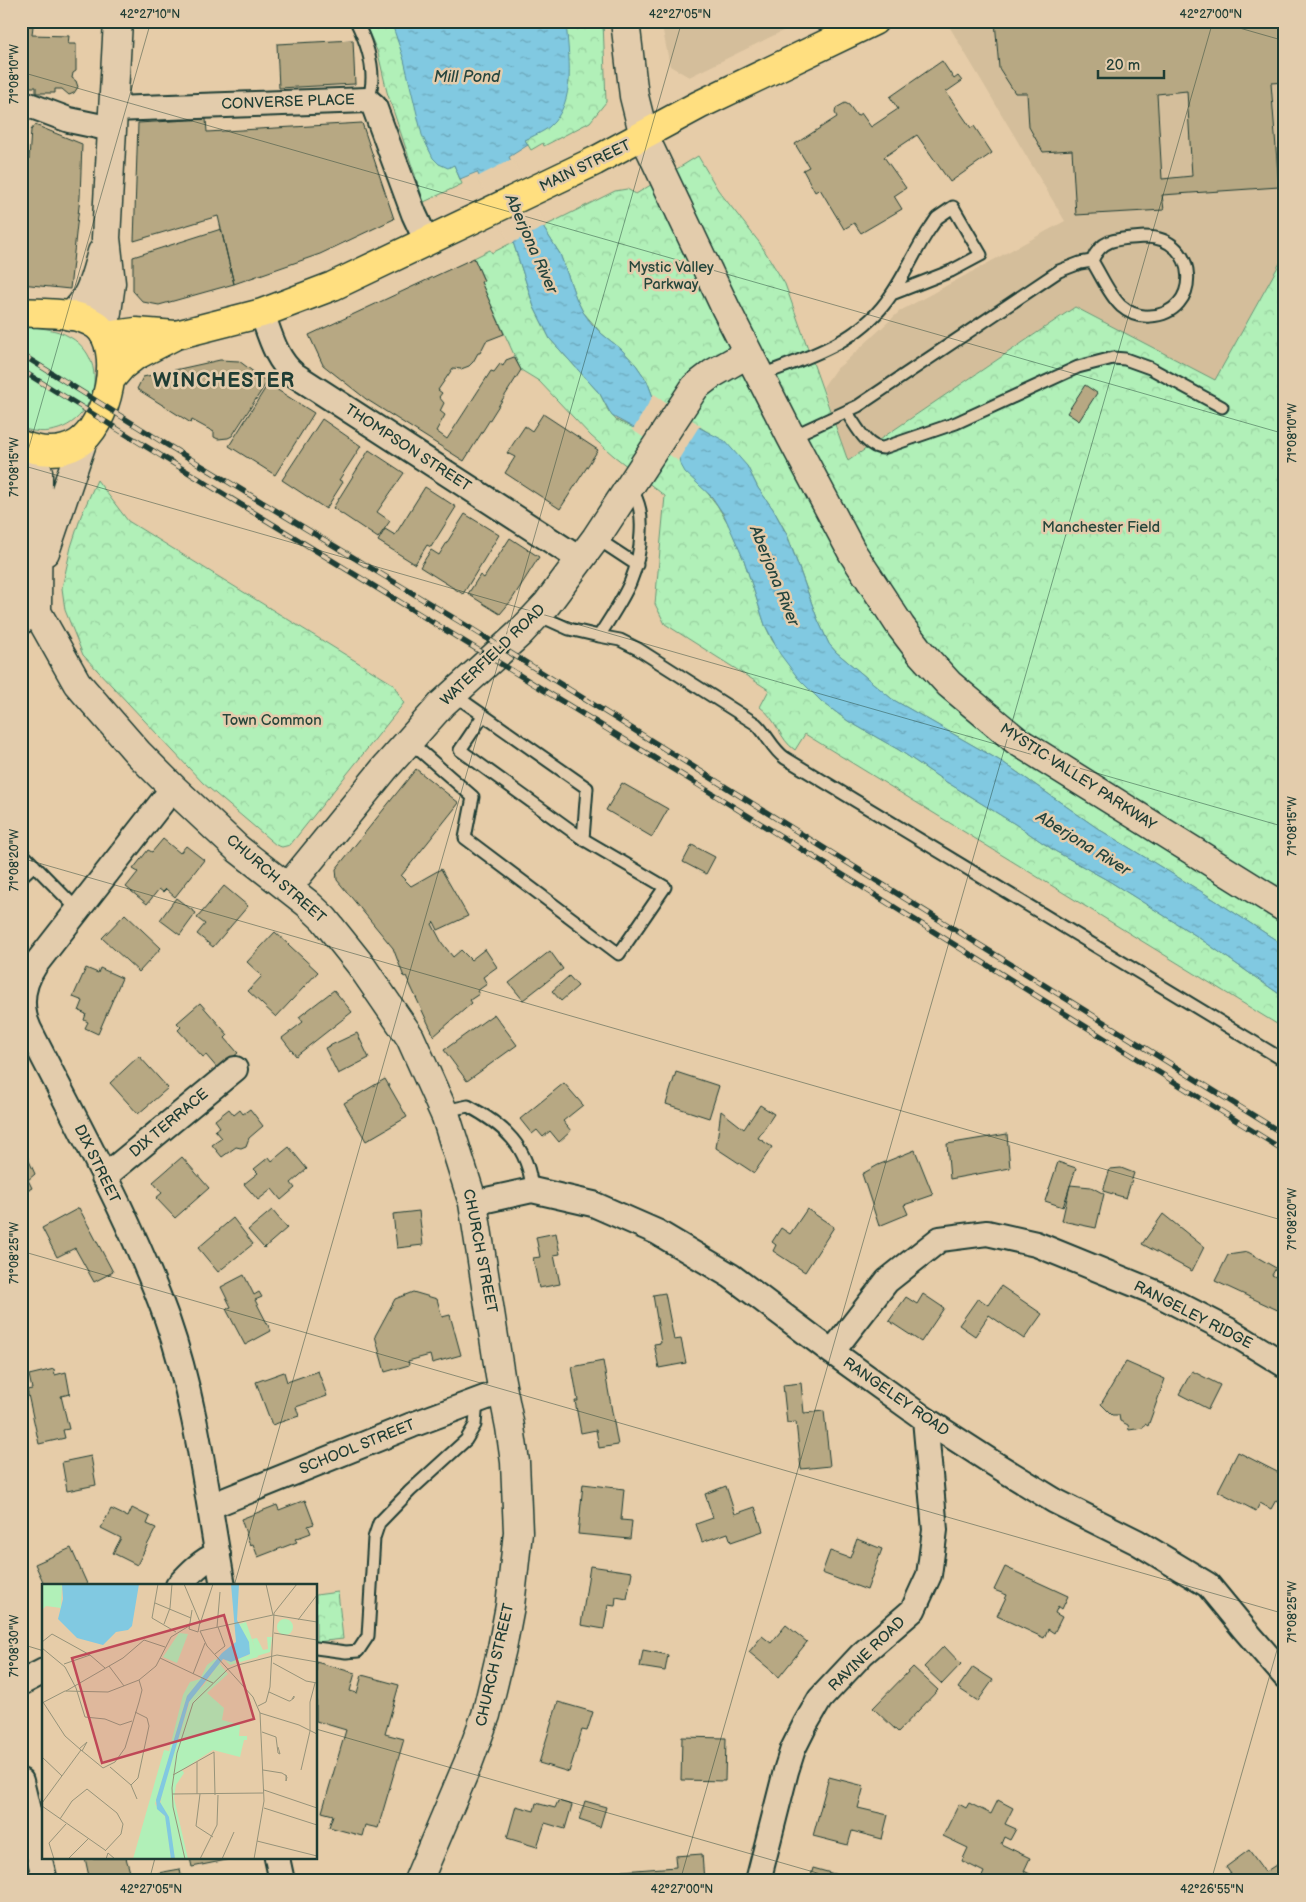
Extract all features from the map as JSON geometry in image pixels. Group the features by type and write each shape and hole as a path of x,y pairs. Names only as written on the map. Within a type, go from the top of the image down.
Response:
{"main road":[{"path":"21,445 50,451 66,449 78,444 92,428 100,412 110,380 110,351 105,335 111,283 106,238 118,21"},
{"name":"MYSTIC VALLEY PARKWAY","path":"625,21 634,96 644,136 753,365 845,540 871,582 916,647 949,684 998,726 1031,750 1285,908"},
{"name":"MAIN STREET","path":"110,380 128,361 176,335 262,313 333,286 548,184 644,136 699,105 874,21"},
{"path":"70,316 82,306 91,290 106,238"},
{"path":"24,310 70,316 90,322 105,335"},
{"name":"MAIN STREET","path":"105,335 136,332 176,335"},
{"name":"WATERFIELD ROAD","path":"288,887 306,863 442,704 538,615 589,549 700,382 712,374 753,365"},
{"name":"CHURCH STREET","path":"83,440 36,579 29,617 77,683 138,752 238,849 288,887 324,919 360,964 410,1038 444,1111 473,1203 515,1462 518,1532 510,1606 486,1714 469,1761 418,1881"},
{"name":"CHURCH STREET","path":"21,445 33,458 38,472 36,579"}],"street":[{"name":"CONVERSE PLACE","path":"21,102 69,120 113,119 368,100 374,106 414,214 427,242"},
{"name":"THOMPSON STREET","path":"262,313 276,352 287,368 295,375 589,549"},
{"name":"DIX STREET","path":"174,788 24,978 22,1005 25,1021 104,1177 167,1320 185,1382 211,1506 223,1584"},
{"name":"DIX TERRACE","path":"104,1177 235,1069"},
{"name":"RANGELEY ROAD","path":"473,1203 532,1190 593,1204 658,1232 731,1276 925,1420 1055,1501 1137,1542 1208,1584 1285,1676"},
{"name":"RANGELEY RIDGE","path":"832,1352 887,1281 940,1239 987,1233 1036,1244 1154,1292 1228,1330 1285,1365"},
{"name":"SCHOOL STREET","path":"211,1506 412,1425 503,1391"},
{"name":"RAVINE ROAD","path":"758,1881 786,1771 793,1749 806,1723 820,1699 856,1660 913,1610 929,1575 935,1530 925,1420"},
{"path":"180,1584 197,1566 206,1559 218,1554"},
{"path":"21,1683 42,1672"},
{"path":"21,1781 46,1881"},
{"path":"277,1860 282,1881"}],"lane":[{"path":"356,21 372,70 372,83 368,100"},
{"path":"753,365 820,352 847,338 872,319 892,294 937,218 952,208 981,255 951,271 892,294"},
{"path":"791,437 846,413 1045,279 1065,268 1092,261 1101,246 1109,242 1145,237 1158,238 1171,243 1183,258 1188,270 1186,289 1176,306 1165,313 1152,316 1133,314 1117,302 1092,261"},
{"path":"846,413 868,442 877,448 883,448 965,419 1078,367 1113,358 1126,359 1150,368 1222,407"},
{"path":"599,636 627,589 637,565 642,516 639,503 630,487"},
{"path":"589,549 637,565"},
{"path":"538,615 569,629 625,642 652,657 756,724 764,732 777,752 785,758 1285,1061"},
{"path":"453,694 587,788 583,839"},
{"path":"409,741 473,797 464,838 619,954 664,886 583,839 460,750 483,716"},
{"path":"21,852 78,910"},
{"path":"21,877 34,865"},
{"path":"444,1111 468,1106 489,1117 517,1143 530,1173 532,1190"},
{"path":"318,1648 358,1652 368,1636 374,1538 379,1523 410,1491 466,1440 475,1424 477,1401"}],"shaded area":[{"path":"661,21 803,21 689,77 670,66"},
{"path":"946,21 1285,21 1285,254 1215,381 1075,307 848,461 823,387 835,370 900,311 1065,221"}],"green space":[{"path":"364,21 391,21 402,52 426,144 439,164 454,165 462,184 424,202 387,92 378,53"},
{"path":"566,21 603,21 606,102 590,122 544,146 543,143 531,150 525,140 546,129 558,116 569,81"},
{"name":"Manchester Field","path":"698,156 718,190 759,242 785,284 848,461 1075,307 1215,380 1285,254 1285,946 1207,895 1100,830 1004,763 892,699 829,644 817,618 787,534 758,488 747,466 706,431 653,397 647,381 636,365 621,349 602,334 583,312 560,254 543,227 615,191 627,189 636,194"},
{"path":"513,242 534,307 550,339 600,394 609,412 616,420 634,428 680,458 717,505 729,525 744,560 765,625 772,640 798,678 821,701 848,721 899,750 1055,851 1109,881 1195,935 1285,998 1285,1029 805,734 795,750 760,707 769,690 665,624 655,604 665,496 591,436 539,381 521,370 481,282 484,280 474,258 490,250 492,253"},
{"path":"21,326 52,330 70,337 85,350 93,367 94,384 89,402 79,417 64,427 44,432 21,428"},
{"name":"Town Common","path":"97,480 128,521 393,684 404,703 290,845 282,847 276,845 203,783 83,655 65,610 62,588 71,547 81,516"},
{"path":"338,1592 343,1639 318,1642 318,1595"}],"water":[{"path":"391,21 566,21 569,77 564,105 558,117 549,127 525,140 528,145 509,157 543,227 560,254 583,312 602,334 621,349 636,365 647,381 653,397 700,428 725,441 747,466 758,488 773,509 787,535 817,618 829,644 836,652 892,699 1004,763 1100,830 1207,895 1285,946 1285,998 1195,935 1109,881 1055,851 899,750 848,721 821,701 798,678 780,654 765,625 744,560 724,515 712,497 685,472 679,458 634,428 612,416 600,394 550,339 534,307 513,242 477,172 460,179 454,165 448,168 439,164 433,158 422,135 404,60"}],"pier":[{"path":"512,159 546,226 510,244 477,177"},
{"path":"654,394 701,426 677,462 677,460 631,429 634,428"}],"building":[{"path":"995,21 1150,21 1151,25 1193,21 1285,21 1285,82 1271,83 1279,187 1162,195 1164,210 1076,215 1072,150 1043,152 1029,127 1027,93 1015,93 999,68","holes":["1187,91 1192,176 1162,179 1157,94"]},
{"path":"21,26 33,26 32,35 69,36 68,44 76,44 76,71 73,73 72,78 76,81 78,87 74,93 69,95 62,89 55,89 55,93 36,93 36,87 21,87"},
{"path":"353,40 355,84 279,88 277,44"},
{"path":"942,61 954,79 958,76 962,81 946,92 971,128 974,126 992,153 950,182 917,135 884,157 906,188 894,196 902,209 861,233 854,223 844,229 820,189 815,192 803,170 809,167 795,144 837,117 835,113 836,108 845,103 849,105 857,116 861,113 871,127 898,109 890,97"},
{"path":"206,119 207,132 362,123 394,219 320,254 234,284 218,216 134,241 138,123"},
{"path":"21,122 24,123 23,158 29,159 31,130 35,125 82,144 80,197 70,289 21,284 21,249 23,250 25,229 21,228"},
{"path":"221,229 234,284 159,305 143,302 133,291 133,257"},
{"path":"474,258 484,281 481,282 504,334 486,341 480,353 478,353 469,366 461,369 453,368 438,390 442,393 439,397 444,403 440,411 445,415 436,431 447,439 491,371 494,372 500,364 503,366 506,360 514,357 521,370 464,461 366,399 323,365 309,335"},
{"path":"220,360 239,361 267,382 232,436 228,438 218,439 214,437 214,432 192,420 191,423 137,389 143,377"},
{"path":"268,384 314,413 275,475 229,446"},
{"path":"1085,385 1097,393 1079,421 1067,413"},
{"path":"543,414 598,450 560,509 505,473 515,457 507,453 525,426 532,431"},
{"path":"322,419 361,446 339,480 343,482 326,509 282,480"},
{"path":"369,450 404,473 377,512 390,521 378,538 333,508"},
{"path":"425,487 456,507 431,547 427,545 415,564 378,541 385,529 395,535"},
{"path":"465,514 499,535 463,594 420,567 431,550 439,555"},
{"path":"510,538 539,557 511,601 500,614 468,594 480,575 484,578"},
{"path":"416,769 459,803 401,876 411,886 441,869 468,916 438,930 434,922 432,924 442,943 453,957 461,950 471,960 485,949 497,967 483,977 487,984 477,991 479,994 470,1000 472,1003 434,1036 406,976 404,977 393,948 337,880 336,869"},
{"path":"622,783 668,809 652,837 606,810"},
{"path":"163,839 180,853 186,846 204,860 175,897 166,889 163,892 159,889 147,904 126,887 138,872 133,869 148,850 152,852"},
{"path":"692,845 715,857 706,874 683,862"},
{"path":"224,886 248,906 213,947 197,934 205,924 197,918"},
{"path":"176,898 196,913 180,935 160,920"},
{"path":"125,914 161,948 139,972 102,938"},
{"path":"275,932 318,972 276,1017 248,991 262,976 247,962"},
{"path":"550,951 563,969 523,1000 509,983"},
{"path":"86,968 98,973 100,968 122,978 98,1034 85,1028 88,1022 84,1020 86,1014 79,1011 83,1001 73,997"},
{"path":"569,976 578,986 561,1001 552,991"},
{"path":"334,990 352,1012 296,1056 282,1038 303,1022 299,1017"},
{"path":"200,1003 228,1035 225,1038 238,1053 218,1069 206,1055 203,1057 178,1030 181,1027 177,1023"},
{"path":"494,1014 517,1045 467,1081 444,1050"},
{"path":"357,1033 369,1058 338,1074 325,1048"},
{"path":"139,1056 168,1088 138,1114 110,1083"},
{"path":"676,1072 719,1086 709,1118 666,1104"},
{"path":"385,1079 407,1117 366,1141 344,1103"},
{"path":"564,1083 583,1105 563,1121 571,1131 559,1142 550,1131 543,1137 537,1130 532,1134 520,1119"},
{"path":"760,1105 774,1114 758,1138 772,1147 754,1173 716,1148 721,1111 744,1129"},
{"path":"229,1109 234,1115 240,1110 243,1114 250,1109 263,1126 249,1138 246,1146 236,1147 222,1157 212,1145 222,1138 215,1130 220,1127 215,1120"},
{"path":"1007,1134 1010,1168 950,1179 947,1144"},
{"path":"21,1143 35,1174 28,1180 32,1188 21,1194"},
{"path":"289,1147 307,1169 291,1183 295,1188 281,1200 272,1189 258,1200 244,1184 258,1173 254,1169 269,1157 272,1161"},
{"path":"915,1150 933,1195 904,1205 908,1214 879,1226 862,1174 878,1165"},
{"path":"182,1157 209,1188 175,1218 156,1198 162,1193 153,1182"},
{"path":"1058,1162 1076,1168 1063,1207 1045,1201"},
{"path":"1121,1168 1134,1173 1126,1198 1103,1191 1110,1169"},
{"path":"1070,1185 1091,1187 1104,1194 1096,1228 1062,1221"},
{"path":"79,1208 113,1272 94,1282 75,1248 57,1257 42,1228"},
{"path":"807,1209 834,1227 805,1272 773,1251 776,1245 772,1242 781,1228 790,1234"},
{"path":"272,1210 287,1228 264,1248 248,1230"},
{"path":"419,1211 423,1245 397,1248 393,1214"},
{"path":"1163,1214 1204,1247 1192,1271 1142,1244"},
{"path":"233,1218 253,1244 218,1272 198,1248"},
{"path":"556,1233 560,1254 554,1255 560,1284 539,1288 533,1258 540,1257 536,1237"},
{"path":"1248,1252 1276,1268 1272,1275 1285,1282 1284,1313 1215,1281 1228,1255"},
{"path":"244,1275 254,1295 259,1292 262,1297 255,1300 271,1331 245,1345 226,1309 231,1307 221,1287"},
{"path":"1001,1286 1042,1314 1024,1339 989,1315 975,1336 959,1325 978,1298 988,1305"},
{"path":"413,1292 437,1299 442,1317 450,1315 461,1355 432,1363 430,1355 408,1361 409,1365 385,1372 375,1336 395,1299"},
{"path":"665,1293 674,1340 681,1339 686,1363 659,1368 654,1344 661,1343 653,1295"},
{"path":"923,1294 944,1308 921,1342 889,1321 906,1297 917,1304"},
{"path":"603,1361 618,1445 599,1448 596,1430 581,1433 575,1401 578,1401 572,1367"},
{"path":"1126,1362 1165,1379 1148,1426 1145,1424 1143,1428 1129,1430 1128,1425 1120,1421 1119,1415 1112,1415 1101,1404"},
{"path":"54,1369 55,1375 66,1372 70,1394 61,1396 69,1429 63,1430 65,1438 39,1444 27,1390 32,1389 29,1375"},
{"path":"318,1371 327,1396 296,1407 299,1416 272,1425 256,1382 284,1372 287,1382"},
{"path":"1192,1371 1220,1385 1208,1409 1179,1394"},
{"path":"801,1383 804,1413 824,1411 830,1466 801,1469 796,1422 787,1423 783,1385"},
{"path":"1238,1452 1285,1476 1284,1504 1276,1500 1271,1509 1260,1503 1256,1511 1218,1491"},
{"path":"91,1456 96,1485 67,1491 62,1462"},
{"path":"583,1484 624,1489 621,1520 632,1521 630,1539 578,1534"},
{"path":"726,1486 735,1514 755,1507 763,1531 731,1542 728,1533 702,1542 696,1524 713,1518 705,1494"},
{"path":"305,1500 314,1524 308,1526 311,1533 295,1539 297,1542 258,1557 253,1544 250,1545 241,1519 277,1505 279,1510"},
{"path":"132,1508 150,1517 147,1524 156,1528 137,1565 113,1553 121,1538 101,1528 111,1509 128,1517"},
{"path":"857,1539 882,1549 867,1590 822,1573 830,1551 850,1558"},
{"path":"71,1548 87,1584 44,1584 35,1564"},
{"path":"590,1566 632,1572 627,1599 616,1597 615,1606 608,1605 604,1629 581,1625"},
{"path":"1005,1567 1068,1596 1062,1609 1058,1606 1055,1613 1062,1617 1054,1633 1048,1629 1044,1638 997,1616 1007,1595 994,1590"},
{"path":"786,1625 807,1642 779,1677 749,1652 762,1636 771,1643"},
{"path":"944,1646 961,1664 942,1684 924,1667"},
{"path":"643,1650 668,1655 665,1671 640,1667"},
{"path":"318,1663 355,1673 350,1691 357,1693 362,1675 399,1685 385,1734 404,1739 378,1828 365,1825 362,1836 329,1827 333,1815 322,1812 346,1730 318,1722"},
{"path":"913,1667 938,1690 898,1732 873,1708"},
{"path":"973,1667 993,1680 978,1701 958,1688"},
{"path":"558,1702 593,1712 587,1731 582,1730 569,1772 539,1763"},
{"path":"682,1737 726,1738 725,1781 681,1780"},
{"path":"829,1777 864,1786 858,1808 888,1815 882,1839 852,1831 848,1845 813,1836"},
{"path":"998,1800 1013,1808 1005,1824 1016,1829 1010,1840 1004,1837 1001,1844 1030,1858 1024,1871 1044,1881 980,1881 984,1872 962,1861 968,1848 943,1836 959,1804 966,1808 969,1803 991,1814"},
{"path":"558,1801 572,1805 565,1829 545,1823 537,1847 507,1838 516,1806 534,1811 536,1803 555,1808"},
{"path":"585,1801 606,1807 600,1827 579,1820"},
{"path":"1249,1850 1265,1872 1276,1865 1285,1877 1285,1881 1236,1881 1226,1867"},
{"path":"702,1854 704,1881 610,1881 609,1872 676,1867 675,1856"},
{"path":"85,1860 127,1860 132,1879 124,1881 90,1881"},
{"path":"190,1860 226,1860 192,1867"},
{"path":"813,1868 838,1875 837,1881 810,1881"},
{"path":"180,1869 182,1881 159,1881 158,1873"}],"railway":[{"path":"21,354 164,443 472,629 1285,1135"},
{"path":"21,370 697,784 1285,1151"}],"district":[{"name":"WINCHESTER","path":"224,381"}],"water label":[{"name":"Mill Pond","path":"467,77"},
{"name":"Aberjona River","path":"531,244"},
{"name":"Aberjona River","path":"774,576"},
{"name":"Aberjona River","path":"1083,844"}],"park label":[{"name":"Mystic Valley Parkway","path":"671,276"}]}
